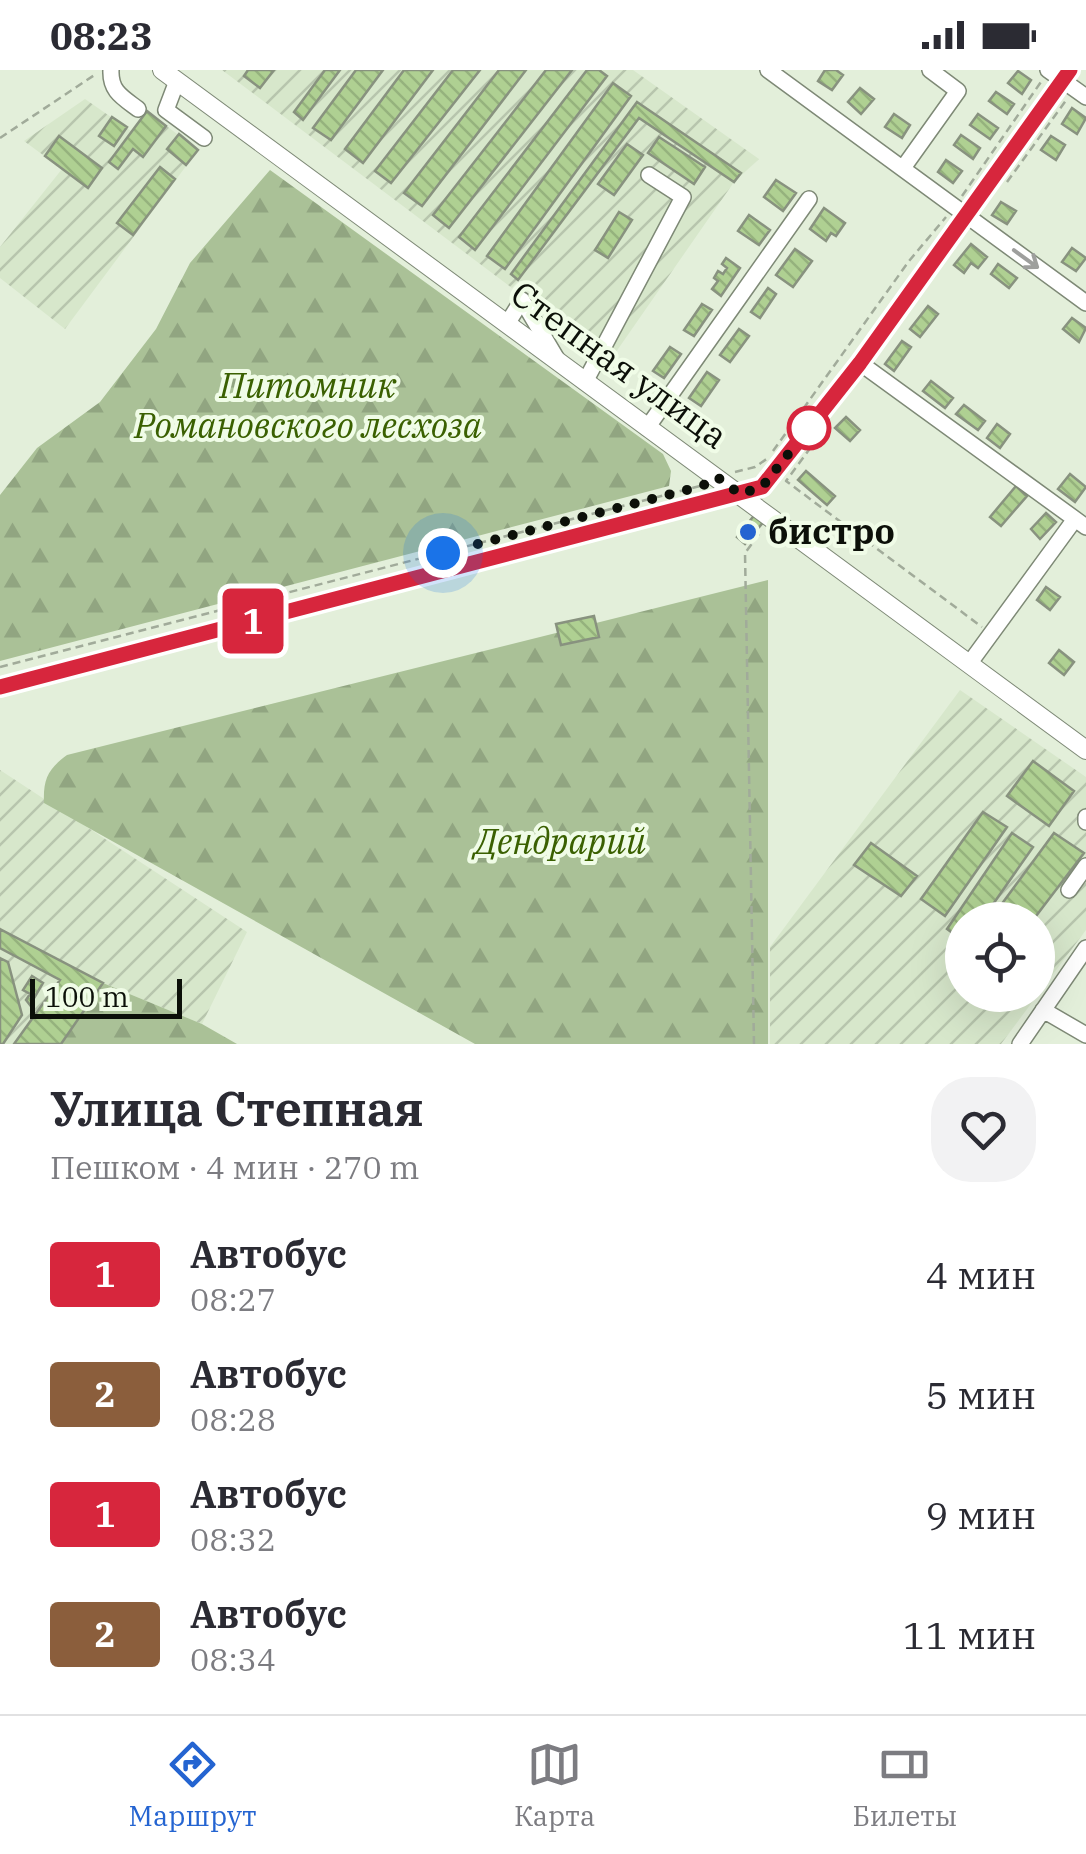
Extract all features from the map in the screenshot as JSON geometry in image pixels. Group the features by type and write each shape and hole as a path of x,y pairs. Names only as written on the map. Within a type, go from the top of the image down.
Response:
{"main road":[{"name":"Степная улица","path":"169,76 1086,750"}],"street":[{"path":"111,70 117,94 138,109"},
{"path":"768,70 1086,303"},
{"path":"903,168 958,91 930,70"},
{"path":"0,687 762,487 860,363 960,208 1058,73 1086,98"},
{"path":"169,76 166,110 204,138"},
{"path":"585,382 683,197 649,175"},
{"path":"647,428 809,199"},
{"path":"507,324 522,300 559,363"},
{"path":"860,363 1080,522 969,664"},
{"path":"1069,890 1086,866"},
{"path":"1055,993 1086,948"},
{"path":"1020,1044 1042,1012"},
{"path":"1046,1012 1086,1036"}],"path":[{"path":"0,138 102,70"},
{"path":"0,668 702,486 725,472 744,472 770,455 909,261 960,208 1058,73"},
{"path":"813,444 786,481 991,634"},
{"path":"754,1044 744,552 772,516"}],"shaded area":[{"path":"222,70 633,70 759,159 734,182 616,352 519,280 512,288"},
{"path":"85,99 131,131 147,111 198,150 65,329 0,278 0,247 62,169 24,141"},
{"path":"960,690 1086,777 1086,930 1055,971 1055,902 945,902 945,1012 1025,1012 1001,1044 770,1044 770,947"},
{"path":"0,770 247,932 202,1024 103,983 61,1044 0,1044"}],"green space":[{"name":"Питомник Романовского лесхоза","path":"270,170 663,454 671,471 669,486 0,661 0,495 37,448 100,402 156,329 190,263"},
{"name":"Дендрарий","path":"768,580 768,1044 475,1044 44,803 48,775 67,755"},
{"path":"103,983 202,1024 237,1044 61,1044"}],"building":[{"path":"248,70 274,70 260,88 244,76"},
{"path":"325,70 340,70 303,120 294,112"},
{"path":"356,70 383,70 331,140 313,128"},
{"path":"404,70 433,70 363,163 345,149"},
{"path":"453,70 480,70 391,183 375,171"},
{"path":"499,70 526,70 422,206 404,193"},
{"path":"546,70 572,70 449,228 433,215"},
{"path":"587,70 599,70 607,76 475,250 459,237"},
{"path":"825,70 843,75 832,90 818,81"},
{"path":"1018,71 1031,80 1022,94 1008,83"},
{"path":"613,83 631,96 505,269 487,256"},
{"path":"860,88 874,99 861,114 848,102"},
{"path":"996,92 1014,104 1007,114 989,101"},
{"path":"637,102 741,173 734,182 639,118 518,280 511,274"},
{"path":"1072,108 1086,118 1077,134 1062,124"},
{"path":"147,111 166,126 143,157 133,149 118,169 109,162"},
{"path":"894,114 910,125 902,138 885,127"},
{"path":"978,114 998,128 990,139 970,125"},
{"path":"112,117 127,127 114,146 99,136"},
{"path":"179,134 198,150 186,165 167,149"},
{"path":"961,135 980,148 973,159 954,145"},
{"path":"59,136 102,168 88,188 45,156"},
{"path":"1051,136 1065,145 1056,160 1041,150"},
{"path":"659,137 705,167 694,184 648,153"},
{"path":"627,144 643,155 614,195 598,184"},
{"path":"946,160 962,171 953,183 938,172"},
{"path":"160,167 175,179 133,235 117,223"},
{"path":"776,180 796,193 783,211 764,197"},
{"path":"1001,202 1016,211 1007,224 992,215"},
{"path":"824,208 845,223 836,236 831,233 826,241 810,229"},
{"path":"619,212 632,220 608,258 595,250"},
{"path":"749,215 770,230 759,245 738,231"},
{"path":"971,244 987,257 978,268 971,263 964,273 954,265"},
{"path":"1072,248 1086,258 1076,271 1062,262"},
{"path":"795,249 812,261 793,287 776,275"},
{"path":"726,258 740,268 721,296 712,289 718,281 714,278 718,271 723,274 727,268 722,264"},
{"path":"998,264 1017,278 1009,288 991,274"},
{"path":"768,288 776,294 760,318 751,312"},
{"path":"702,304 712,310 694,336 684,330"},
{"path":"928,306 938,314 920,337 910,329"},
{"path":"1072,318 1086,328 1079,342 1063,329"},
{"path":"739,329 749,336 730,362 720,355"},
{"path":"902,341 911,347 894,371 885,364"},
{"path":"670,347 681,354 664,378 653,371"},
{"path":"707,372 719,380 701,406 689,398"},
{"path":"931,381 953,398 945,408 923,391"},
{"path":"964,405 985,421 978,430 956,414"},
{"path":"846,417 860,430 850,441 835,428"},
{"path":"997,424 1010,434 1000,448 987,438"},
{"path":"806,471 835,496 827,505 798,480"},
{"path":"1070,474 1086,487 1075,502 1058,489"},
{"path":"1016,486 1027,496 1001,526 990,517"},
{"name":"бистро","path":"756,513 765,520 745,544 737,537"},
{"path":"1046,513 1056,522 1040,539 1031,529"},
{"path":"1046,587 1060,597 1050,610 1037,600"},
{"path":"594,616 599,637 561,645 556,624"},
{"path":"1059,650 1074,662 1064,675 1049,663"},
{"path":"1033,761 1074,791 1049,826 1007,796"},
{"path":"983,812 1007,827 955,902 945,902 945,916 921,899"},
{"path":"1012,833 1033,847 995,902 965,902"},
{"path":"1054,833 1084,853 1047,902 1003,902"},
{"path":"871,843 917,876 901,896 854,865"},
{"path":"0,929 103,983 61,1044 14,1044 60,980 0,948"},
{"path":"0,958 8,962 22,1015 3,1044 0,1044"},
{"path":"32,976 43,983 30,1005 26,1000 30,994 23,990"}],"bus line":[{"name":"1","path":"0,687 762,487 860,363 1070,70"}],"place":[{"name":"бистро","path":"748,532"}],"route":[{"path":"443,553 702,486 717,477 740,494 762,487 809,428"}]}
